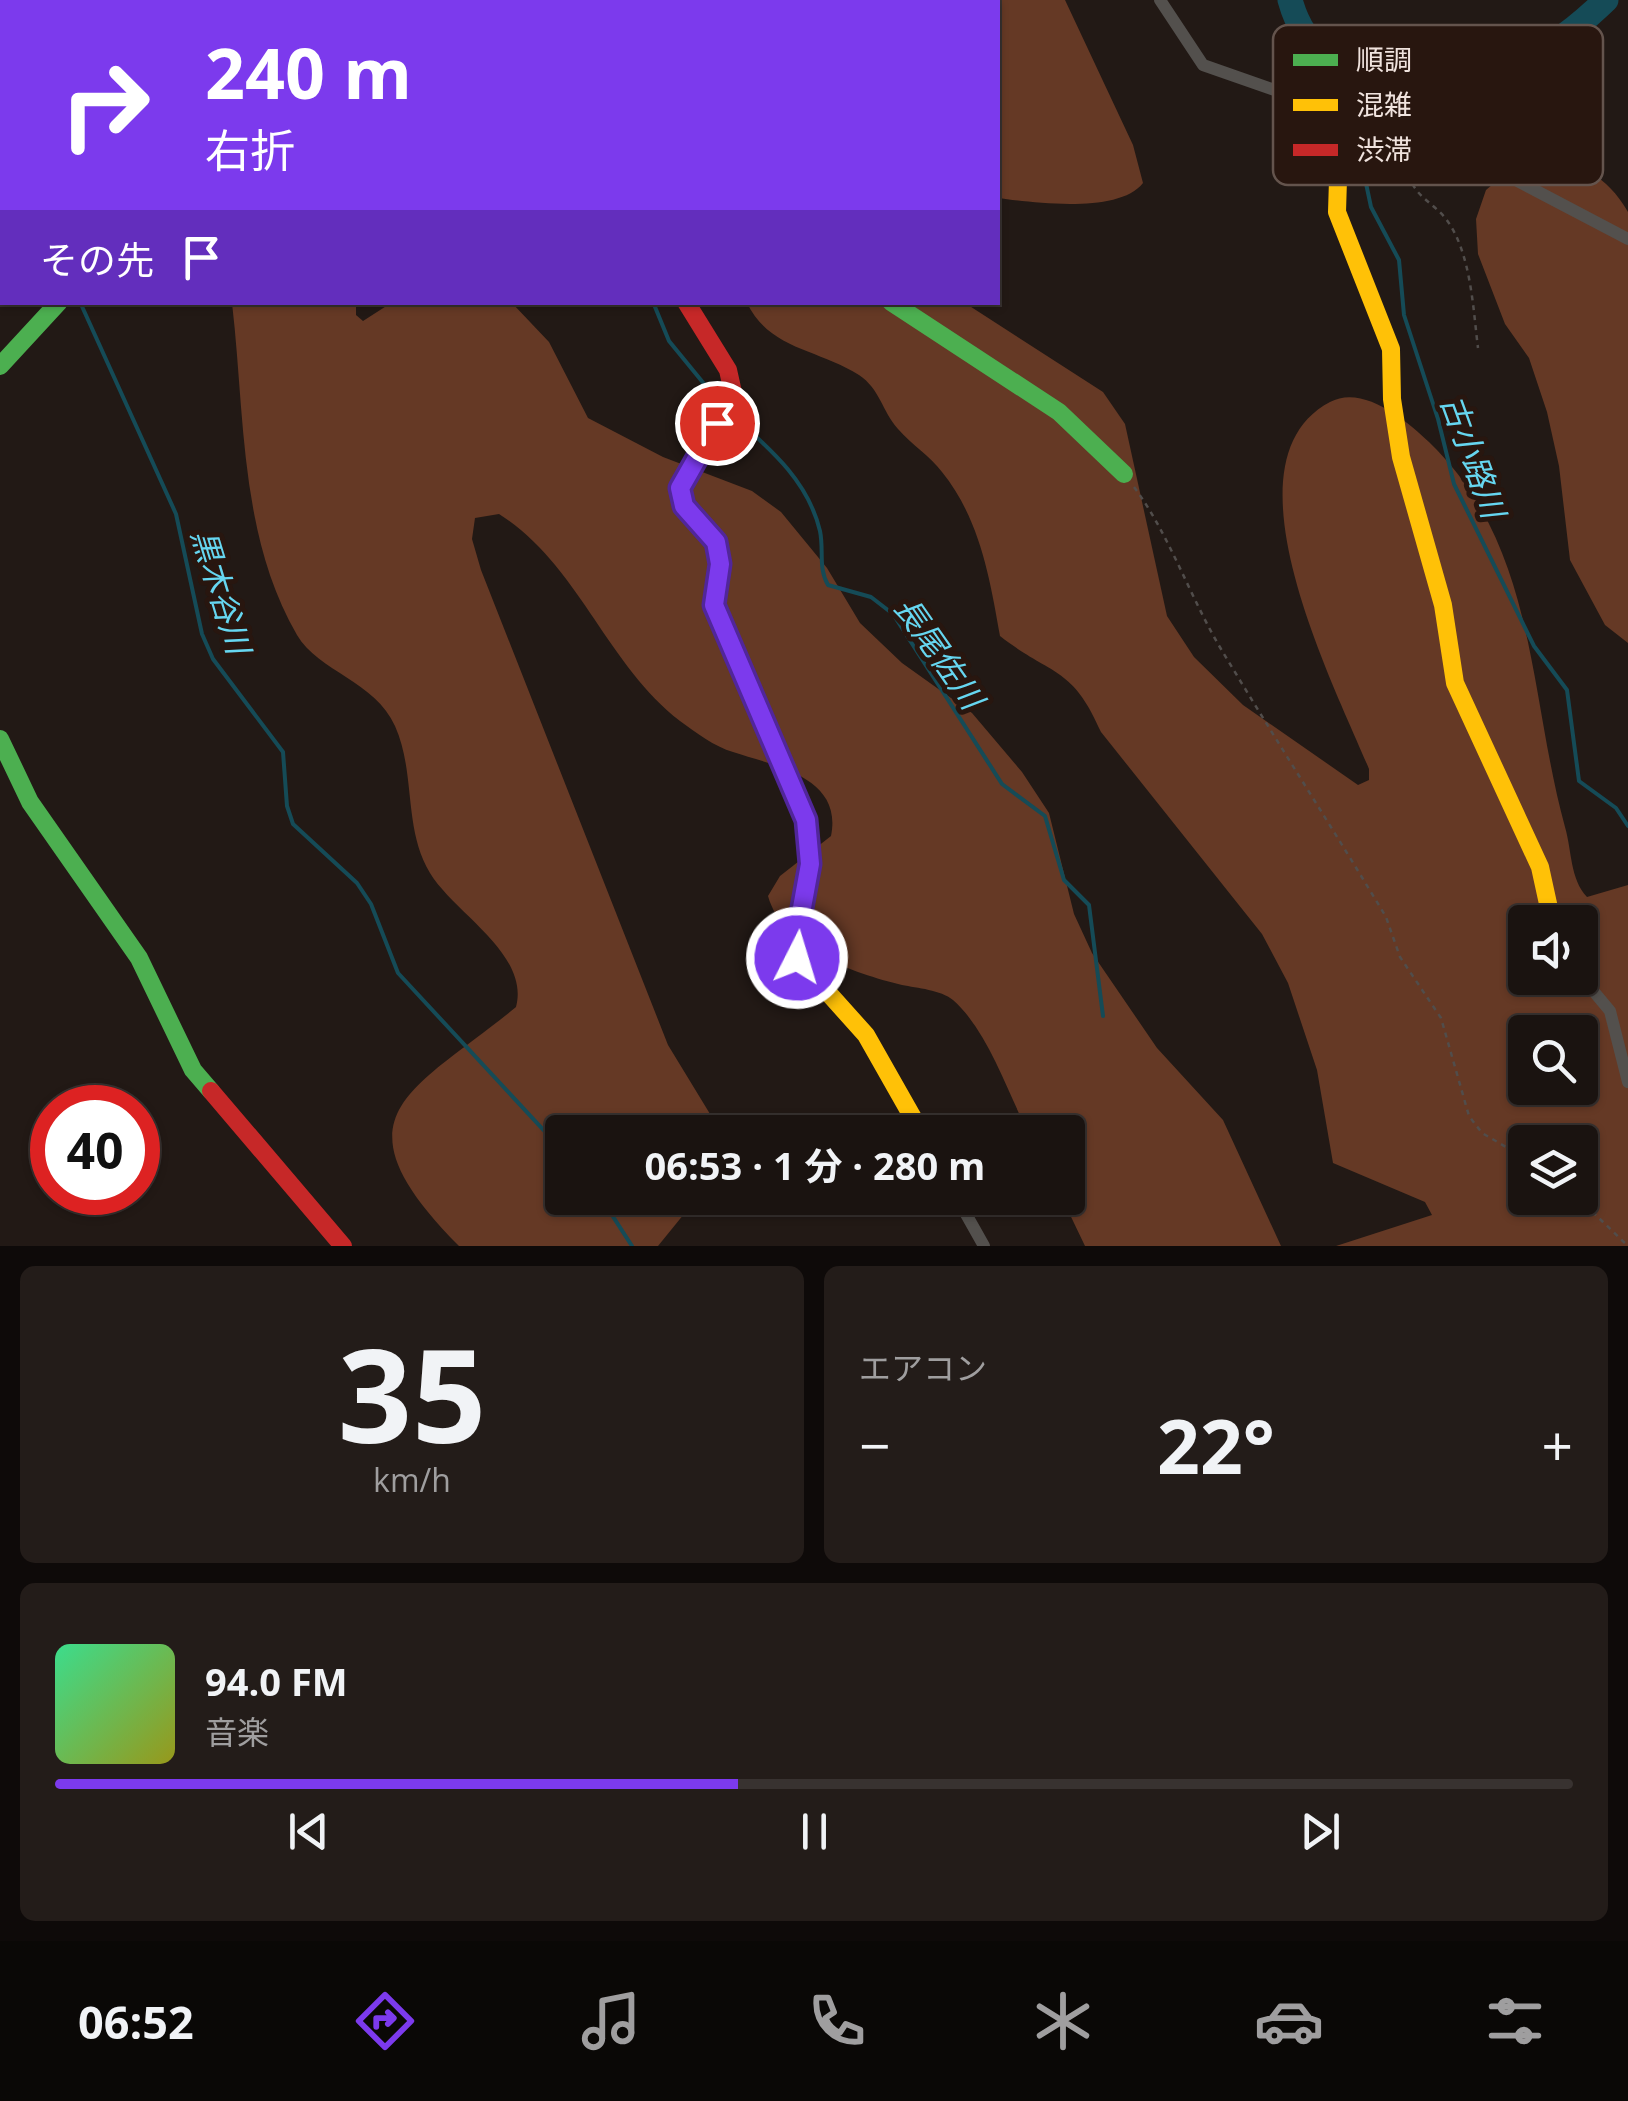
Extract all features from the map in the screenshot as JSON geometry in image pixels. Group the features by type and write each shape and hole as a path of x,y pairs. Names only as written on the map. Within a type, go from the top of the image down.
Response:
{"street":[{"path":"1160,0 1203,64 1273,89"},
{"path":"1341,185 1338,212 1378,308 1390,349 1392,399 1402,457 1443,605 1456,682 1540,868 1548,905"},
{"path":"1526,185 1628,239"},
{"path":"0,366 56,305"},
{"path":"688,305 728,370 734,397 680,488 684,506 716,542 720,564 714,605 806,820 810,864 795,946 797,958 866,1035 911,1115"},
{"path":"896,305 1059,412 1124,474"},
{"path":"0,739 30,802 139,958 193,1070 343,1246"},
{"path":"1597,995 1610,1011 1628,1082"},
{"path":"967,1215 984,1246"}],"path":[{"path":"1413,185 1447,220 1456,239 1473,302 1478,348"},
{"path":"1124,474 1156,516 1167,550 1220,648 1386,917 1400,957 1441,1018 1469,1116 1482,1133 1508,1148"},
{"path":"1596,1215 1628,1246"}],"shaded area":[{"path":"1000,0 1065,0 1133,145 1143,183 1115,199 1053,204 1000,198"},
{"path":"1603,181 1628,212 1628,643 1605,625 1570,560 1559,466 1547,412 1529,358 1505,324 1478,254 1476,219 1486,190 1492,185 1603,185"},
{"path":"232,305 356,305 356,315 363,321 388,305 514,305 549,342 588,418 663,457 752,491 781,512 827,568 860,623 902,663 972,713 1022,772 1049,813 1074,914 1092,953 1157,1048 1223,1120 1281,1246 1085,1246 1070,1215 1085,1215 1085,1115 1020,1115 987,1045 953,1000 842,966 788,931 768,896 780,876 831,836 832,816 827,800 802,777 719,747 680,721 632,672 551,560 499,514 475,518 472,539 481,570 668,1045 711,1115 545,1115 545,1215 683,1215 658,1246 459,1246 420,1201 398,1165 392,1135 400,1109 418,1085 516,1007 512,969 487,935 430,873 416,838 406,762 395,726 374,698 319,658 297,635 278,597 254,515"},
{"path":"748,305 968,305 1103,392 1125,424 1167,616 1194,657 1243,705 1358,785 1369,780 1369,769 1312,632 1295,576 1284,522 1284,473 1298,431 1330,402 1343,398 1384,407 1429,442 1464,483 1491,527 1510,574 1524,623 1577,882 1587,897 1628,885 1628,1246 1336,1246 1432,1215 1425,1202 1333,1163 1317,1070 1288,983 1262,934 1101,732 1080,694 1059,674 1000,636 974,530 966,509 942,472 898,429 876,393 859,375 782,340 757,319"}],"waterway":[{"path":"1290,0 1300,25"},
{"path":"1578,25 1606,0"},
{"name":"古小路川","path":"1366,185 1371,207 1399,260 1404,315 1438,419 1454,484 1534,646 1567,690 1579,781 1616,808 1628,826"},
{"name":"黒木谷川","path":"81,305 176,514 202,634 213,659 283,752 287,806 293,824 357,883 371,904 398,973 545,1132"},
{"name":"長尾佐川","path":"654,305 669,341 723,407"},
{"name":"長尾佐川","path":"731,414 785,466 806,496 820,531 823,572 828,585 871,597 893,614 1002,784 1045,816 1064,880 1089,905 1103,1016"},
{"name":"黒木谷川","path":"612,1215 632,1246"}],"traffic: fast":[{"path":"0,366 56,305"},
{"path":"896,305 1059,412 1124,474"},
{"path":"0,739 30,802 139,958 193,1070 211,1091"}],"traffic: slow":[{"path":"1338,185 1337,212 1391,349 1392,399 1401,457 1443,605 1455,683 1540,867 1548,905"},
{"path":"796,941 797,958 866,1035 911,1115"}],"traffic: jam":[{"path":"688,305 728,370 734,397 680,488 684,506 716,542 721,564 713,605 806,821 809,865 796,941"},
{"path":"211,1091 343,1246"}],"route":[{"path":"717,423 683,476 680,488 684,506 716,542 720,564 714,605 806,820 811,841 810,864 795,946 797,958"}]}
